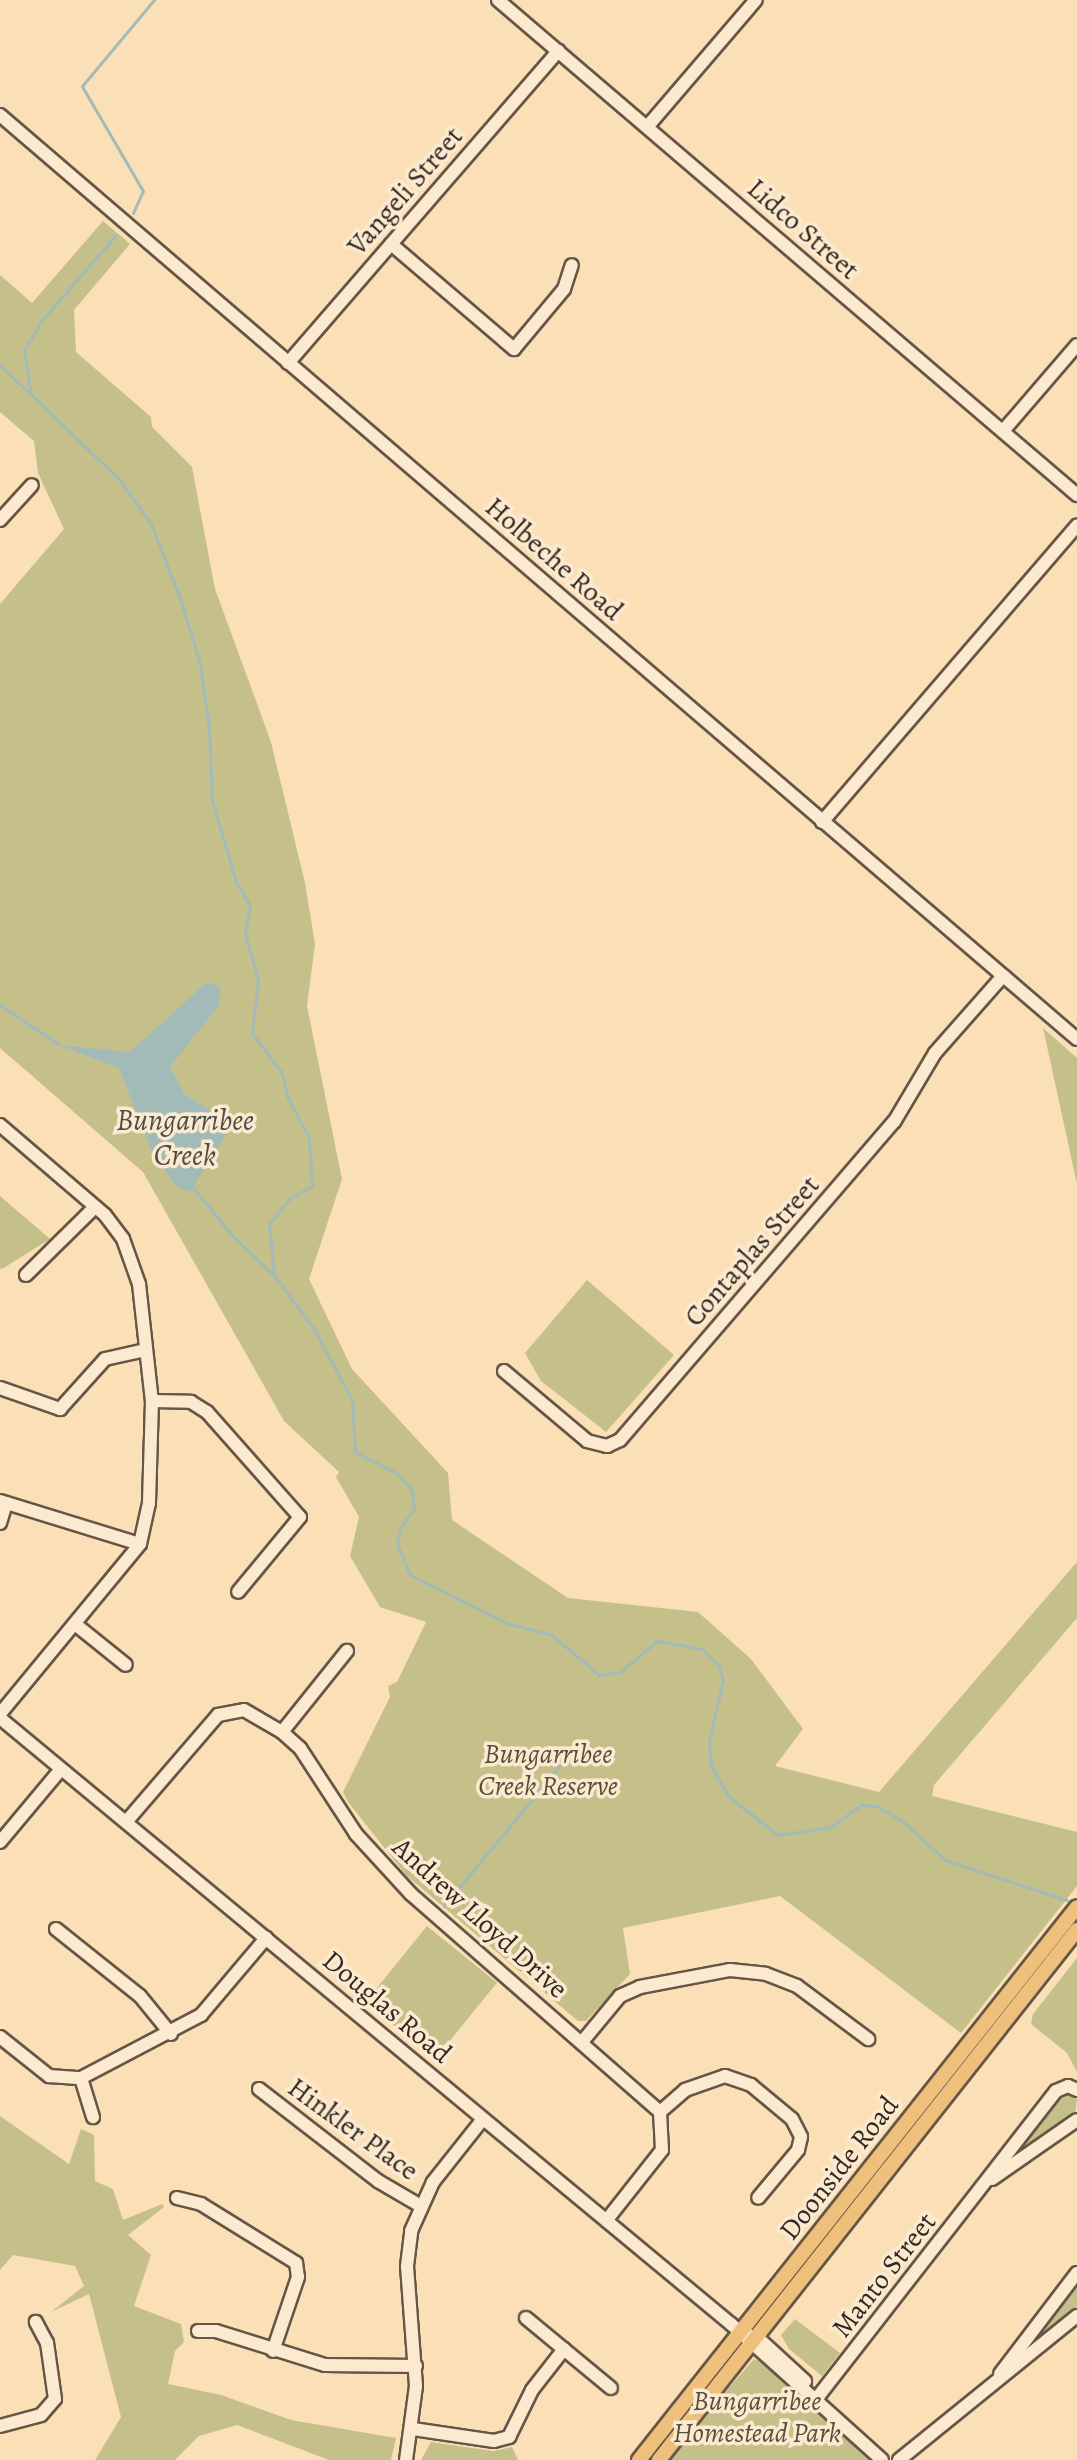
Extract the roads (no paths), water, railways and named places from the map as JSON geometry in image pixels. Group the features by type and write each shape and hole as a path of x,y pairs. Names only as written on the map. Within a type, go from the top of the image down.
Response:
{"main road":[{"name":"Doonside Road","path":"639,2460 1077,1907"},
{"name":"Doonside Road","path":"659,2460 1077,1930"}],"street":[{"name":"Lidco Street","path":"498,0 1077,495"},
{"path":"647,127 756,0"},
{"name":"Vangeli Street","path":"288,363 558,51"},
{"name":"Holbeche Road","path":"0,115 1077,1039"},
{"path":"391,244 514,349 564,289 572,265"},
{"path":"1003,431 1077,345"},
{"path":"0,520 32,485"},
{"path":"822,822 1077,526"},
{"name":"Contaplas Street","path":"504,1371 587,1441 607,1446 620,1440 894,1122 935,1053 1003,976"},
{"path":"0,1125 95,1207 118,1231 134,1261 152,1401 149,1503 140,1544 0,1716"},
{"path":"26,1275 95,1207"},
{"path":"0,1388 60,1409 105,1359 146,1350"},
{"path":"152,1401 191,1402 207,1412 300,1517 238,1592"},
{"path":"0,1523 3,1502 140,1544"},
{"path":"75,1624 126,1665"},
{"path":"282,1732 347,1651"},
{"name":"Andrew Lloyd Drive","path":"126,1822 218,1715 244,1710 282,1732 300,1748 356,1834 411,1894 660,2112"},
{"name":"Douglas Road","path":"0,1716 741,2334 755,2342 882,2460"},
{"path":"0,1842 61,1769"},
{"path":"56,1929 140,1996 171,2034"},
{"path":"0,2037 49,2076 81,2078 171,2034 201,2015 266,1938"},
{"path":"582,2042 620,1996 640,1987 730,1970 766,1974 797,1986 868,2039"},
{"path":"606,2221 662,2150 660,2112 685,2090 725,2076 751,2085 792,2119 801,2137 798,2150 758,2198"},
{"path":"81,2078 93,2117"},
{"name":"Manto Street","path":"817,2398 989,2181 1056,2091 1068,2086 1077,2090"},
{"name":"Hinkler Place","path":"259,2089 378,2181 419,2205"},
{"path":"406,2460 413,2429 416,2366 407,2266 419,2205 483,2119"},
{"name":"Manto Street","path":"989,2181 1077,2120"},
{"path":"177,2198 201,2204 296,2263 298,2277 273,2351"},
{"path":"999,2377 1077,2273"},
{"path":"899,2460 1077,2316"},
{"path":"526,2318 611,2388"},
{"path":"0,2426 41,2415 55,2399 47,2343 36,2322"},
{"path":"198,2331 216,2331 325,2365 416,2366"},
{"path":"413,2429 494,2441 509,2437 532,2390 564,2349"}],"water":[{"name":"Bungarribee Creek","path":"207,982 220,987 219,1005 170,1067 185,1095 218,1115 228,1131 190,1192 175,1185 151,1149 119,1068 59,1045 130,1052"}],"waterway":[{"path":"133,213 143,191 82,86 154,0"},
{"path":"30,390 24,350 42,320 116,235"},
{"name":"Bungarribee Creek","path":"0,365 119,479 151,524 181,601 200,664 209,728 212,800 236,882 250,905 245,933 258,981 252,1033 282,1073 288,1098 309,1138 312,1186 290,1198 269,1224 274,1275 314,1329 352,1400 355,1452 397,1473 412,1490 414,1509 400,1528 397,1544 410,1575 507,1623 552,1635 599,1675 620,1672 657,1641 702,1649 719,1666 723,1680 709,1741 711,1766 729,1797 778,1835 830,1827 862,1805 876,1806 901,1820 945,1860 1067,1900"},
{"path":"0,1005 60,1045"},
{"path":"190,1184 235,1239 274,1275"},
{"path":"444,1906 581,1740"}],"park label":[{"name":"Bungarribee Creek Reserve","path":"548,1770"},
{"name":"Bungarribee Homestead Park","path":"757,2417"}]}
